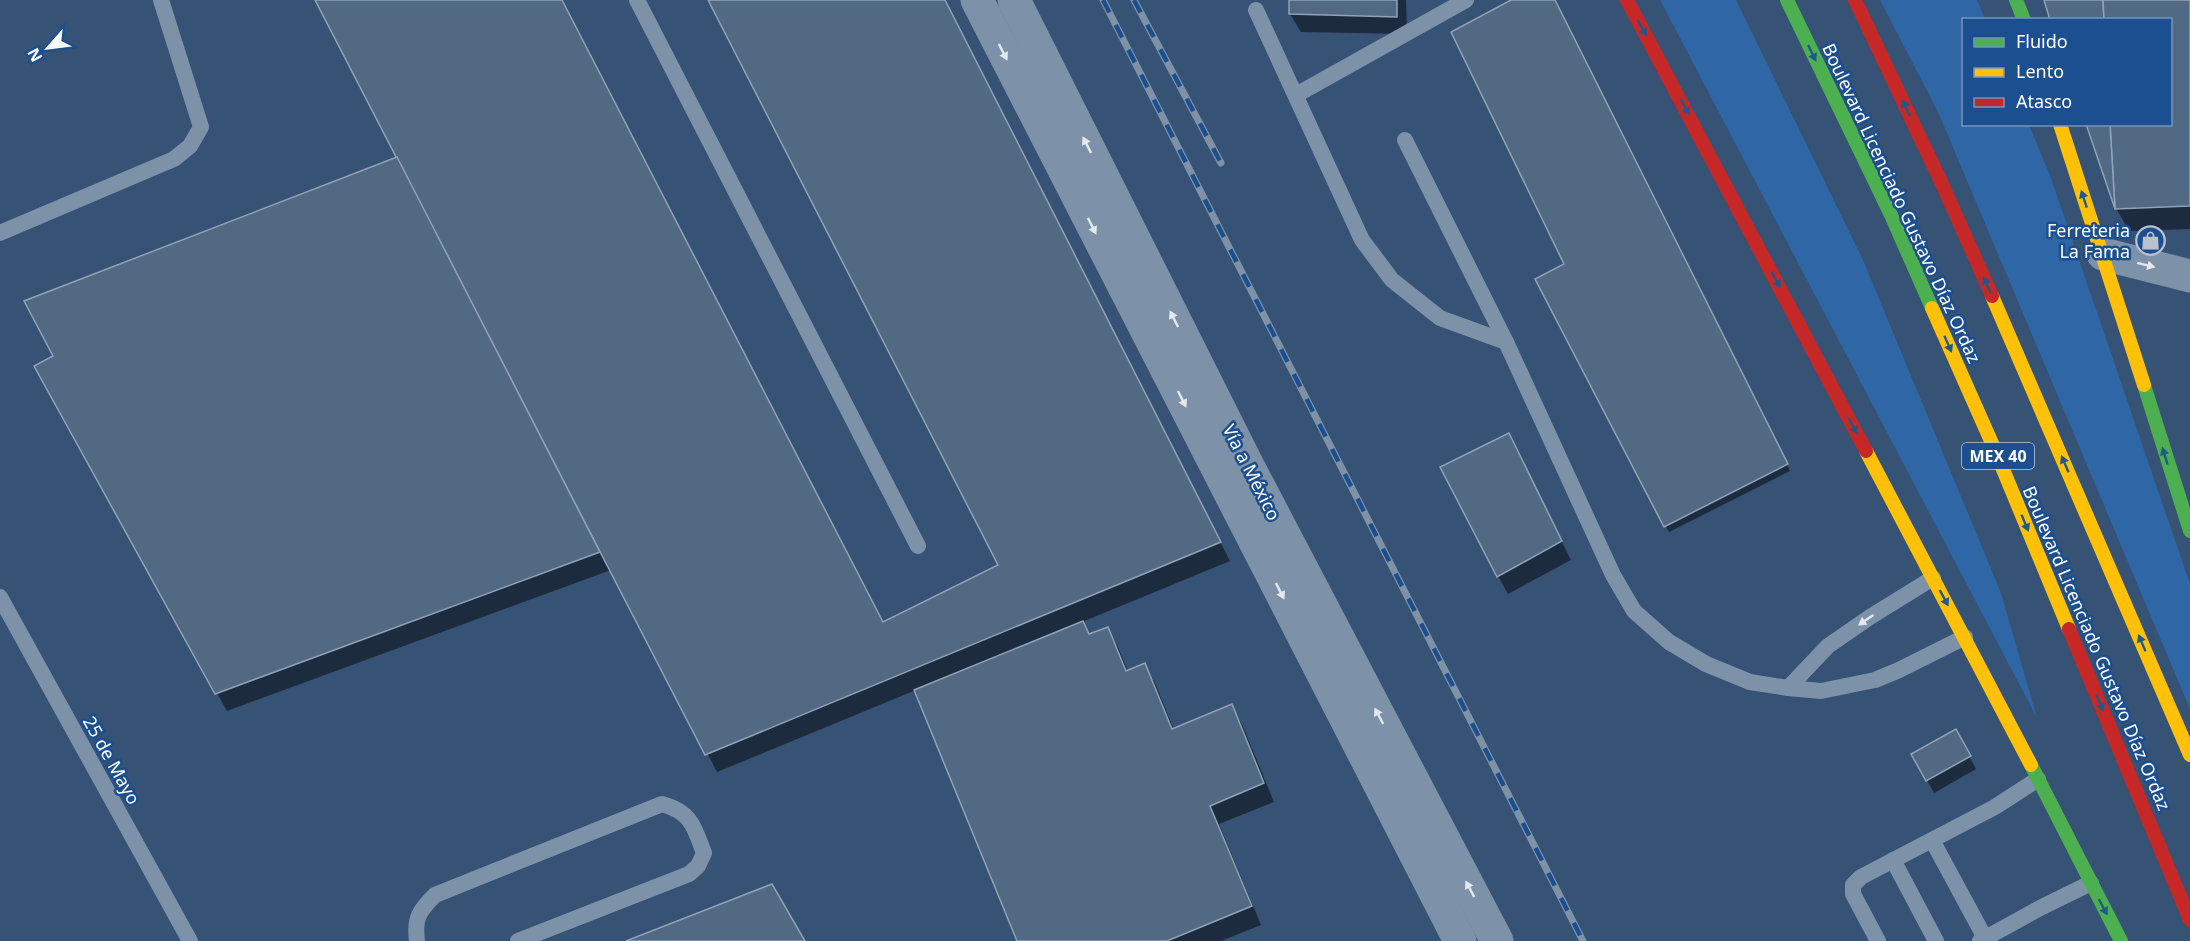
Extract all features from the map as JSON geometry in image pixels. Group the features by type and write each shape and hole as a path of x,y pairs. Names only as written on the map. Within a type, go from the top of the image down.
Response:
{"main road":[{"path":"1626,0 1965,637 2121,941"},
{"name":"Boulevard Licenciado Gustavo Díaz Ordaz","path":"1787,0 1890,215 1995,450 2190,920"},
{"name":"MEX 40","path":"1855,0 1953,207 2190,754"},
{"path":"2016,0 2023,18"},
{"path":"2061,126 2190,531"}],"street":[{"path":"977,0 1276,550 1381,754 1460,941"},
{"name":"Vía a México","path":"1014,0 1276,550"},
{"path":"2103,254 2190,276"},
{"path":"1381,754 1497,941"}],"lane":[{"path":"0,233 174,159 190,146 201,127 161,0"},
{"path":"637,0 918,546"},
{"path":"1296,95 1466,0"},
{"path":"1256,10 1362,240 1392,280 1440,318 1506,342"},
{"path":"1406,140 1506,342 1613,575 1634,611 1669,642 1706,664 1750,682 1821,691 1875,680 1965,637"},
{"path":"2172,478 2190,495"},
{"path":"1788,688 1828,646 1933,578"},
{"name":"25 de Mayo","path":"0,597 190,941"},
{"path":"1878,941 1853,894 1854,885 1861,878 1893,860 1995,807 2038,779"},
{"path":"417,941 415,927 421,909 435,895 662,804 686,814 704,853 698,866 689,874 518,941"},
{"path":"1932,840 1982,940 2091,883"},
{"path":"1893,860 1936,941"}],"shaded area":[{"path":"1660,0 1736,0 1863,260 2001,593 2037,718"},
{"path":"1880,0 1977,0 1985,18 1962,18 1962,126 2029,126 2050,175 2190,584 2190,709 1938,112"}],"building":[{"path":"315,0 562,0 883,622 998,565 708,0 945,0 1221,542 705,755"},
{"path":"1289,0 1397,0 1397,17 1289,14"},
{"path":"1511,0 1555,0 1788,464 1664,527 1535,279 1564,264 1451,32"},
{"path":"2044,0 2103,0 2104,18 2049,18"},
{"path":"2103,0 2190,0 2190,206 2115,209 2110,126 2172,126 2172,18 2104,18"},
{"path":"2087,126 2110,126 2115,209"},
{"path":"397,157 600,552 215,694 34,366 53,356 24,301"},
{"path":"1509,433 1562,541 1497,577 1440,467"},
{"path":"1083,621 1089,634 1108,627 1126,671 1145,663 1172,729 1232,704 1264,783 1210,806 1252,906 1167,941 1017,941 914,690"},
{"path":"1956,729 1971,756 1926,781 1911,754"},
{"path":"772,884 805,941 626,941"}],"railway":[{"path":"1103,0 1583,941"},
{"path":"1134,0 1221,163"}],"traffic: fast":[{"path":"1787,0 1891,215 1932,308"},
{"path":"2016,0 2023,18"},
{"path":"2144,385 2190,531"},
{"path":"2031,765 2121,941"}],"traffic: slow":[{"path":"2061,126 2144,385"},
{"path":"1992,296 2190,755"},
{"path":"1932,308 1995,450 2069,629"},
{"path":"1866,451 2031,765"}],"traffic: jam":[{"path":"1627,0 1866,451"},
{"path":"1855,0 1992,296"},
{"path":"2069,629 2190,920"}],"place":[{"name":"Ferreteria La Fama","path":"2151,240"}]}
